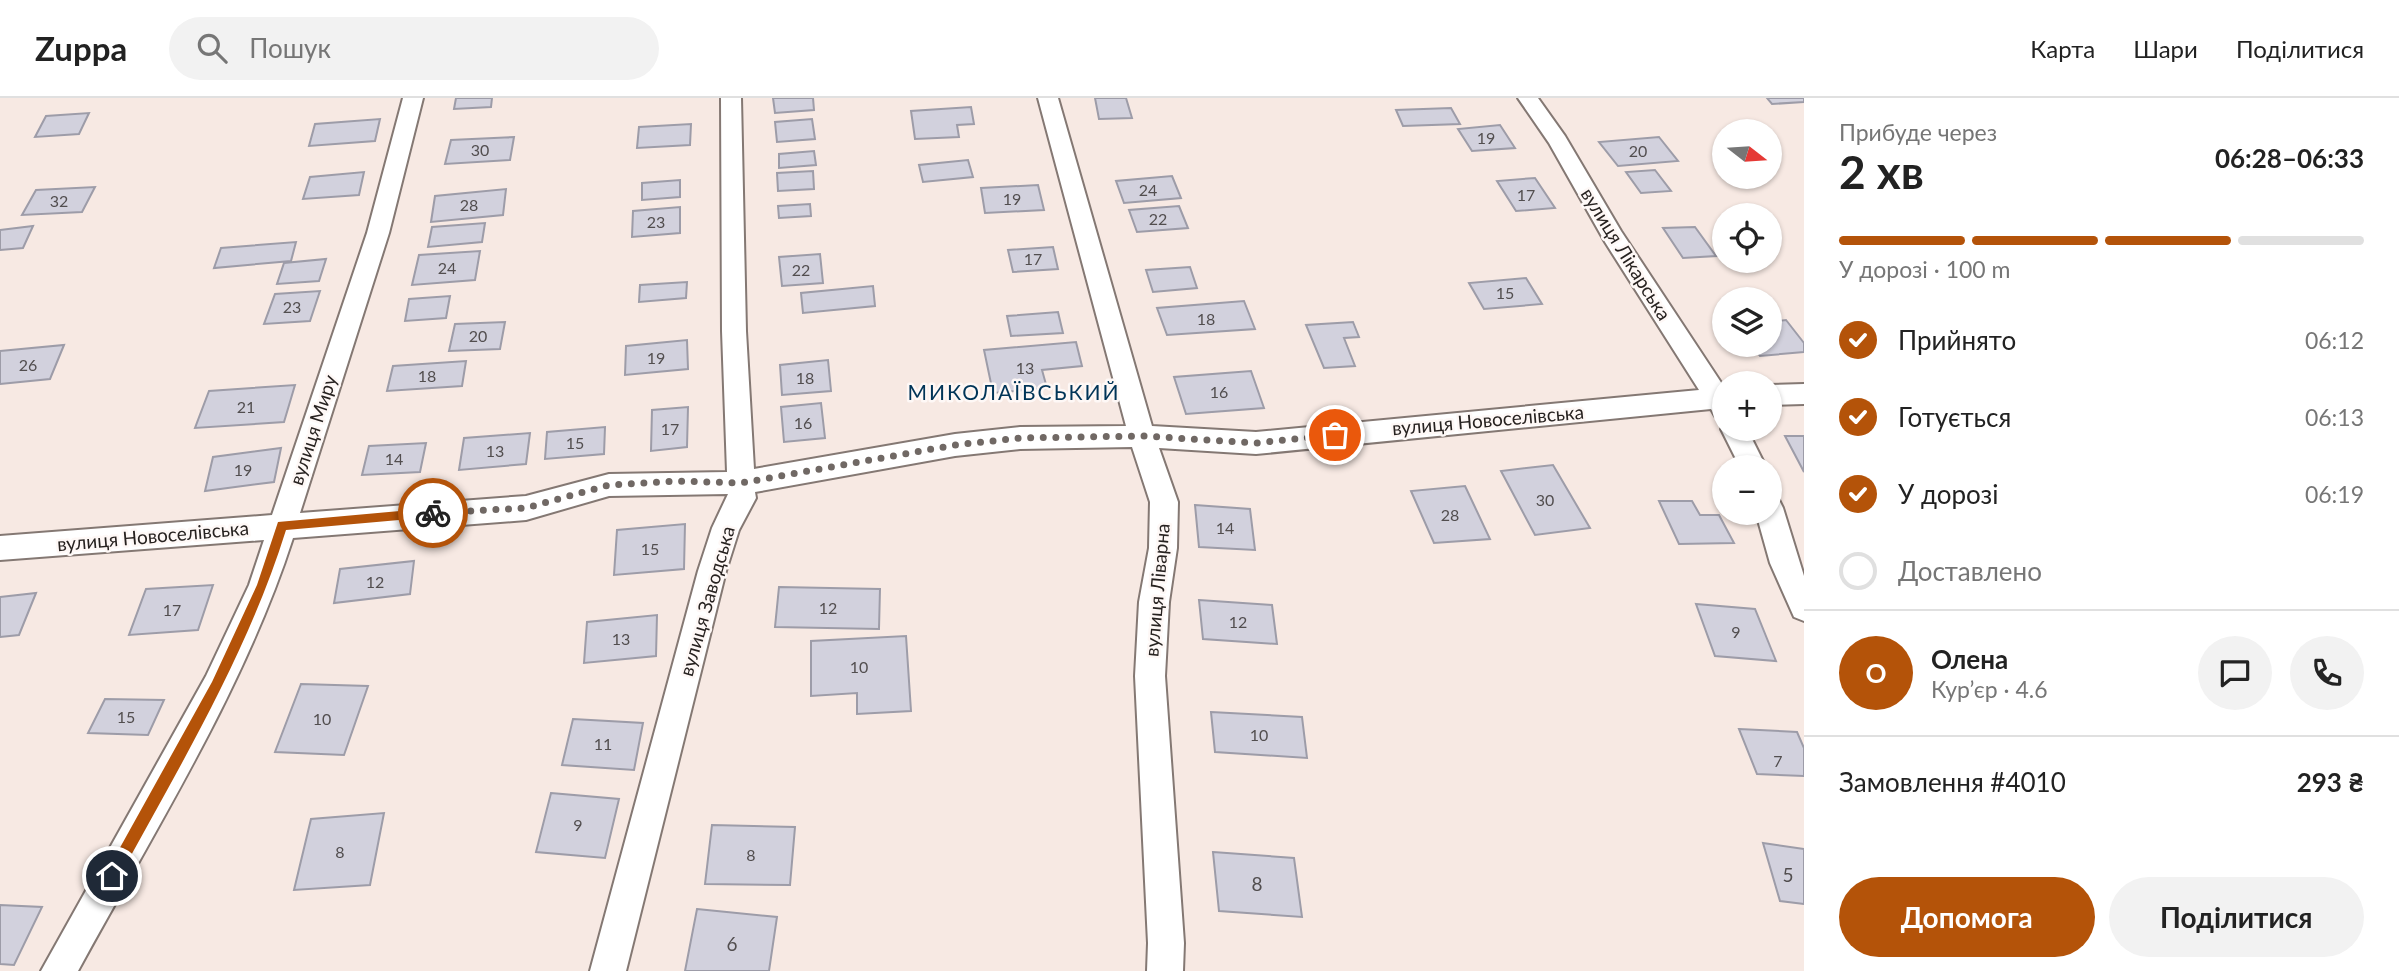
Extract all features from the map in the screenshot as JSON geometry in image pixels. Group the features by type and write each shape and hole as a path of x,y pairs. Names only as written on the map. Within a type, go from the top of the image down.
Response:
{"street":[{"name":"вулиця Миру","path":"59,971 217,686 263,585 378,233 413,98"},
{"name":"вулиця Заводська","path":"608,971 712,571 726,528 742,498 734,331 731,98"},
{"name":"вулиця Ліварна","path":"1048,98 1164,502 1163,548 1154,602 1150,676 1166,943 1165,971"},
{"name":"вулиця Лікарська","path":"1528,98 1558,141 1612,236 1712,387"},
{"path":"1782,395 1804,394"},
{"name":"вулиця Новоселівська","path":"0,548 526,508 609,485 676,481 741,483 955,445 1020,438 1143,436 1256,443 1712,403"},
{"path":"1774,525 1784,563 1804,608"}],"building":[{"path":"456,98 492,98 491,107 454,109"},
{"path":"773,98 813,98 814,110 775,113"},
{"path":"1095,98 1126,98 1132,118 1099,119"},
{"path":"1767,98 1804,98 1804,102 1772,104"},
{"path":"971,107 974,124 957,125 959,137 915,139 911,111"},
{"path":"1451,108 1460,124 1403,126 1396,110"},
{"path":"89,113 79,134 35,137 46,116"},
{"path":"380,119 375,141 309,146 315,124"},
{"path":"812,119 815,139 777,142 775,122"},
{"path":"691,124 690,145 637,148 639,127"},
{"path":"1500,125 1515,148 1472,151 1458,129"},
{"path":"514,137 510,160 445,164 451,140"},
{"path":"1659,137 1678,161 1618,166 1599,142"},
{"path":"814,151 816,165 779,168 779,154"},
{"path":"968,160 973,177 923,182 919,165"},
{"path":"1655,170 1671,191 1641,193 1626,172"},
{"path":"813,171 814,189 778,191 777,173"},
{"path":"364,172 359,195 303,199 310,177"},
{"path":"1172,176 1181,198 1124,203 1116,181"},
{"path":"1535,178 1555,208 1516,211 1497,181"},
{"path":"680,180 680,197 642,200 642,183"},
{"path":"1038,185 1044,210 985,213 981,188"},
{"path":"95,187 82,212 22,215 36,190"},
{"path":"506,189 503,215 431,222 435,196"},
{"path":"810,204 811,216 779,218 778,206"},
{"path":"1179,206 1188,228 1137,232 1129,210"},
{"path":"680,207 680,233 632,237 633,211"},
{"path":"485,223 482,242 428,247 432,227"},
{"path":"33,226 23,248 0,250 0,230"},
{"path":"1695,227 1712,250 1712,256 1683,258 1663,228"},
{"path":"296,242 291,261 214,268 221,248"},
{"path":"1053,247 1058,269 1013,272 1008,250"},
{"path":"480,251 475,280 412,285 419,255"},
{"path":"820,254 823,283 782,286 779,257"},
{"path":"326,259 319,281 277,284 284,263"},
{"path":"1190,267 1197,288 1153,292 1146,270"},
{"path":"1526,278 1542,304 1484,309 1469,283"},
{"path":"687,282 686,298 639,302 640,285"},
{"path":"873,286 875,306 803,313 801,293"},
{"path":"320,291 310,321 264,324 275,294"},
{"path":"450,296 446,318 405,321 409,299"},
{"path":"1244,301 1255,329 1167,335 1157,308"},
{"path":"1058,312 1063,333 1011,336 1007,316"},
{"path":"1782,320 1786,320 1804,343 1804,352 1782,354"},
{"path":"505,322 500,349 449,351 455,324"},
{"path":"1353,322 1359,337 1344,338 1355,366 1324,368 1306,325"},
{"path":"687,340 688,369 625,375 626,346"},
{"path":"1076,342 1082,366 1042,370 1047,388 993,393 984,350"},
{"path":"64,345 50,379 0,384 0,351"},
{"path":"828,360 831,391 782,395 780,365"},
{"path":"466,361 462,386 387,391 393,366"},
{"path":"1251,371 1264,408 1186,414 1174,377"},
{"path":"295,385 284,422 195,428 209,391"},
{"path":"821,403 825,438 784,442 781,407"},
{"path":"688,407 687,447 651,451 652,410"},
{"path":"605,427 604,454 545,459 547,432"},
{"path":"530,433 526,464 459,470 464,438"},
{"path":"1785,436 1804,436 1804,472"},
{"path":"426,443 420,472 362,475 369,446"},
{"path":"281,448 274,482 205,491 213,457"},
{"path":"1553,465 1590,528 1535,535 1501,471"},
{"path":"1465,486 1490,539 1434,543 1411,491"},
{"path":"1659,501 1692,501 1700,515 1712,515 1712,525 1724,525 1734,543 1679,544"},
{"path":"1195,505 1250,509 1255,550 1199,547"},
{"path":"685,524 684,569 614,575 617,530"},
{"path":"414,561 410,594 334,603 340,569"},
{"path":"213,585 198,630 129,635 146,589"},
{"path":"779,587 880,589 879,629 775,627"},
{"path":"36,593 19,635 0,637 0,597"},
{"path":"1199,600 1272,605 1277,644 1203,639"},
{"path":"1696,604 1755,609 1776,661 1715,656"},
{"path":"657,615 656,656 584,663 587,622"},
{"path":"906,636 911,711 857,714 857,693 811,696 811,641"},
{"path":"301,684 368,686 344,755 275,752"},
{"path":"105,699 164,700 148,735 88,733"},
{"path":"1211,712 1302,717 1307,758 1215,752"},
{"path":"573,719 643,723 634,770 562,765"},
{"path":"1739,729 1797,732 1804,748 1804,776 1757,774"},
{"path":"551,793 619,799 605,858 536,852"},
{"path":"384,813 370,885 294,890 311,819"},
{"path":"712,825 795,827 790,885 705,884"},
{"path":"1763,843 1804,849 1804,904 1780,901"},
{"path":"1213,852 1294,858 1302,917 1219,911"},
{"path":"0,905 42,907 14,965 0,964"},
{"path":"697,909 777,917 769,971 685,971"}],"way so far":[{"path":"433,513 526,508 609,485 676,481 741,483 955,445 1020,438 1143,436 1256,443 1335,435"}],"district":[{"name":"МИКОЛАЇВСЬКИЙ","path":"1014,393"}],"route":[{"path":"112,876 217,686 263,585 282,525 433,513"}]}
